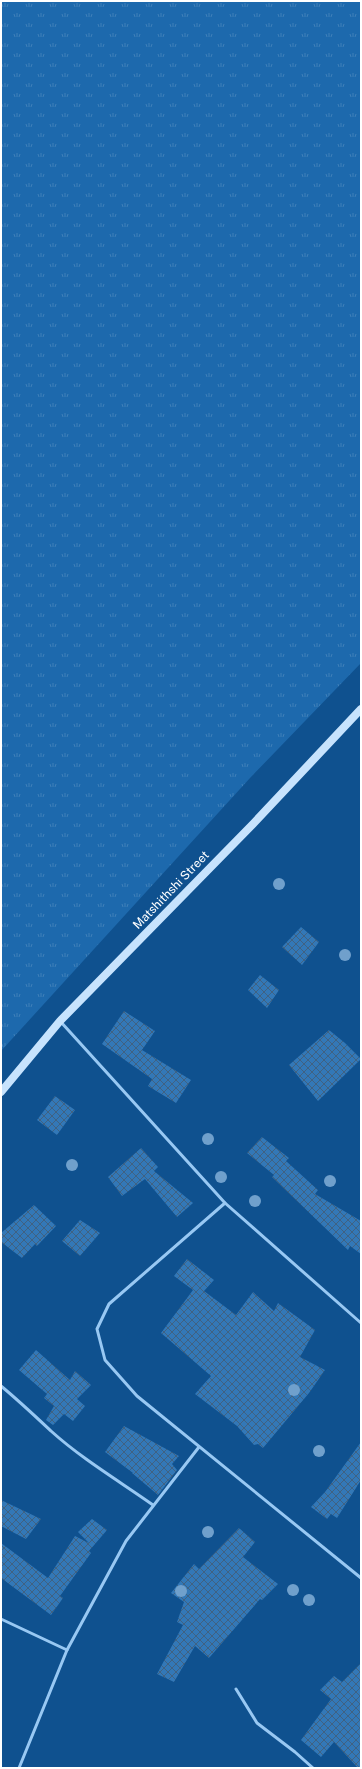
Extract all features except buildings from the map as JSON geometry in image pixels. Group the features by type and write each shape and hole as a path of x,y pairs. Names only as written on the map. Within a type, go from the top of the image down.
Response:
{"main road":[{"name":"Matshithshi Street","path":"1,1092 60,1021 253,824 361,709"}],"lane":[{"path":"60,1021 225,1203 361,1323"},
{"path":"225,1203 109,1304 97,1328 105,1360 138,1396 361,1578"},
{"path":"1,1386 36,1415 52,1431 96,1465 153,1505"},
{"path":"19,1768 67,1650 126,1541 199,1447"},
{"path":"1,1619 67,1650"},
{"path":"236,1689 256,1723 295,1752 313,1768"}],"green space":[{"path":"1,1 361,1 361,663 250,778 1,1051"}]}
